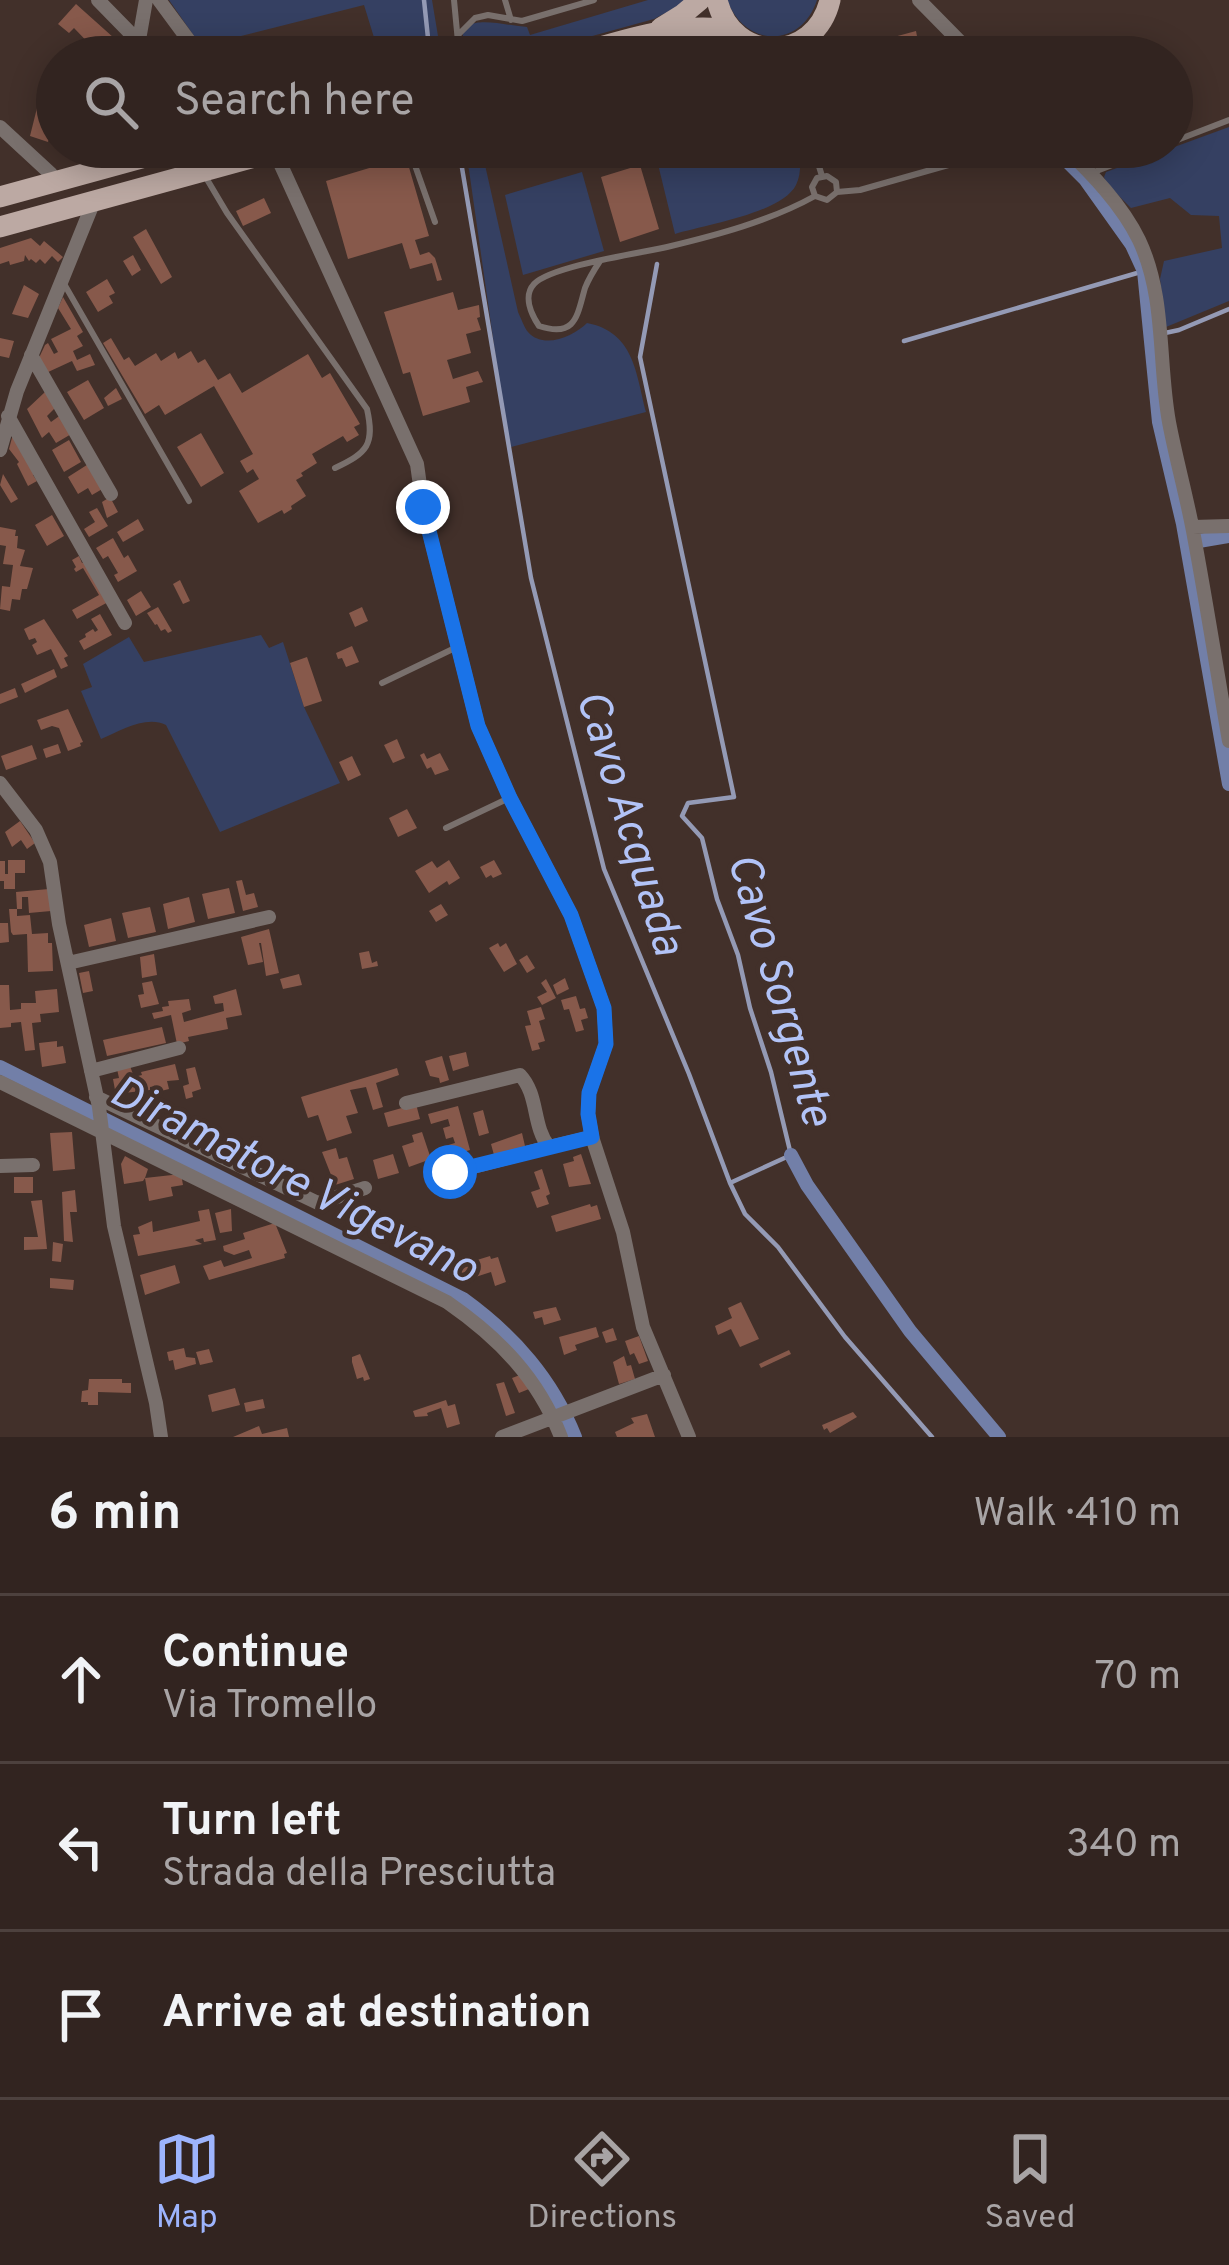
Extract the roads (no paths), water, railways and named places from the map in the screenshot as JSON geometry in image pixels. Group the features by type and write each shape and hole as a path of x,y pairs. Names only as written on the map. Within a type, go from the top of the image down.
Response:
{"main road":[{"path":"644,35 666,26 700,0"},
{"path":"717,0 724,20 738,36"},
{"path":"801,36 828,10"},
{"path":"640,36 692,27 731,30"},
{"path":"0,197 83,168"},
{"path":"0,212 160,168"},
{"path":"0,226 219,168"}],"street":[{"path":"98,0 127,36"},
{"path":"140,36 146,0"},
{"path":"159,0 186,36"},
{"path":"920,0 955,36"},
{"path":"0,127 36,160"},
{"path":"44,168 51,174"},
{"path":"288,168 417,464 423,507 478,726 571,915 604,1008 606,1044 589,1093 592,1137 623,1232 643,1327 689,1437"},
{"path":"1086,168 1138,237 1153,282 1168,419 1229,740"},
{"path":"0,450 8,391 32,355 94,201"},
{"path":"54,212 70,223 74,246"},
{"path":"32,355 111,494"},
{"path":"8,416 125,623"},
{"path":"1194,537 1229,526"},
{"path":"0,783 36,830 50,862 98,1102 114,1226 161,1437"},
{"path":"68,963 269,917"},
{"path":"91,1071 178,1048"},
{"path":"406,1103 520,1075 528,1084 542,1138 549,1147"},
{"path":"0,1082 447,1302 514,1358 562,1415 561,1437"},
{"path":"98,1102 318,1203 365,1188"},
{"path":"450,1172 592,1137"},
{"path":"0,1166 34,1165"},
{"path":"502,1437 664,1375"}],"lane":[{"path":"454,0 458,36"},
{"path":"505,0 511,20"},
{"path":"460,36 475,18 544,16 594,0"},
{"path":"812,36 828,10"},
{"path":"1193,134 1229,120"},
{"path":"416,168 435,222"},
{"path":"820,168 822,176"},
{"path":"600,261 573,324 550,330 539,326 529,305 532,286 543,278 600,261 670,246 786,213 815,196 827,200 837,192 938,168"},
{"path":"1091,173 1104,168"},
{"path":"203,171 227,214 367,410 372,429 369,445 335,469"},
{"path":"815,196 814,182 822,176 832,178 837,192"},
{"path":"61,279 189,501"},
{"path":"382,683 457,647"},
{"path":"446,828 510,798"}],"waterway":[{"name":"Cavo Acquada","path":"424,0 428,36"},
{"name":"Cavo Acquada","path":"462,168 531,578 604,869 745,1214 778,1247 845,1337 932,1437"},
{"path":"1074,168 1132,245 1144,271 1159,422 1183,524 1229,784"},
{"name":"Cavo Sorgente","path":"657,264 640,357 734,797 688,803 682,816 702,838 791,1155 730,1183"},
{"path":"904,341 1144,271"},
{"path":"1151,336 1229,309"},
{"path":"1187,543 1229,536"},
{"name":"Diramatore Vigevano","path":"0,1067 463,1299 530,1360 575,1437"},
{"name":"Cavo Sorgente","path":"791,1155 910,1331 999,1437"}]}
